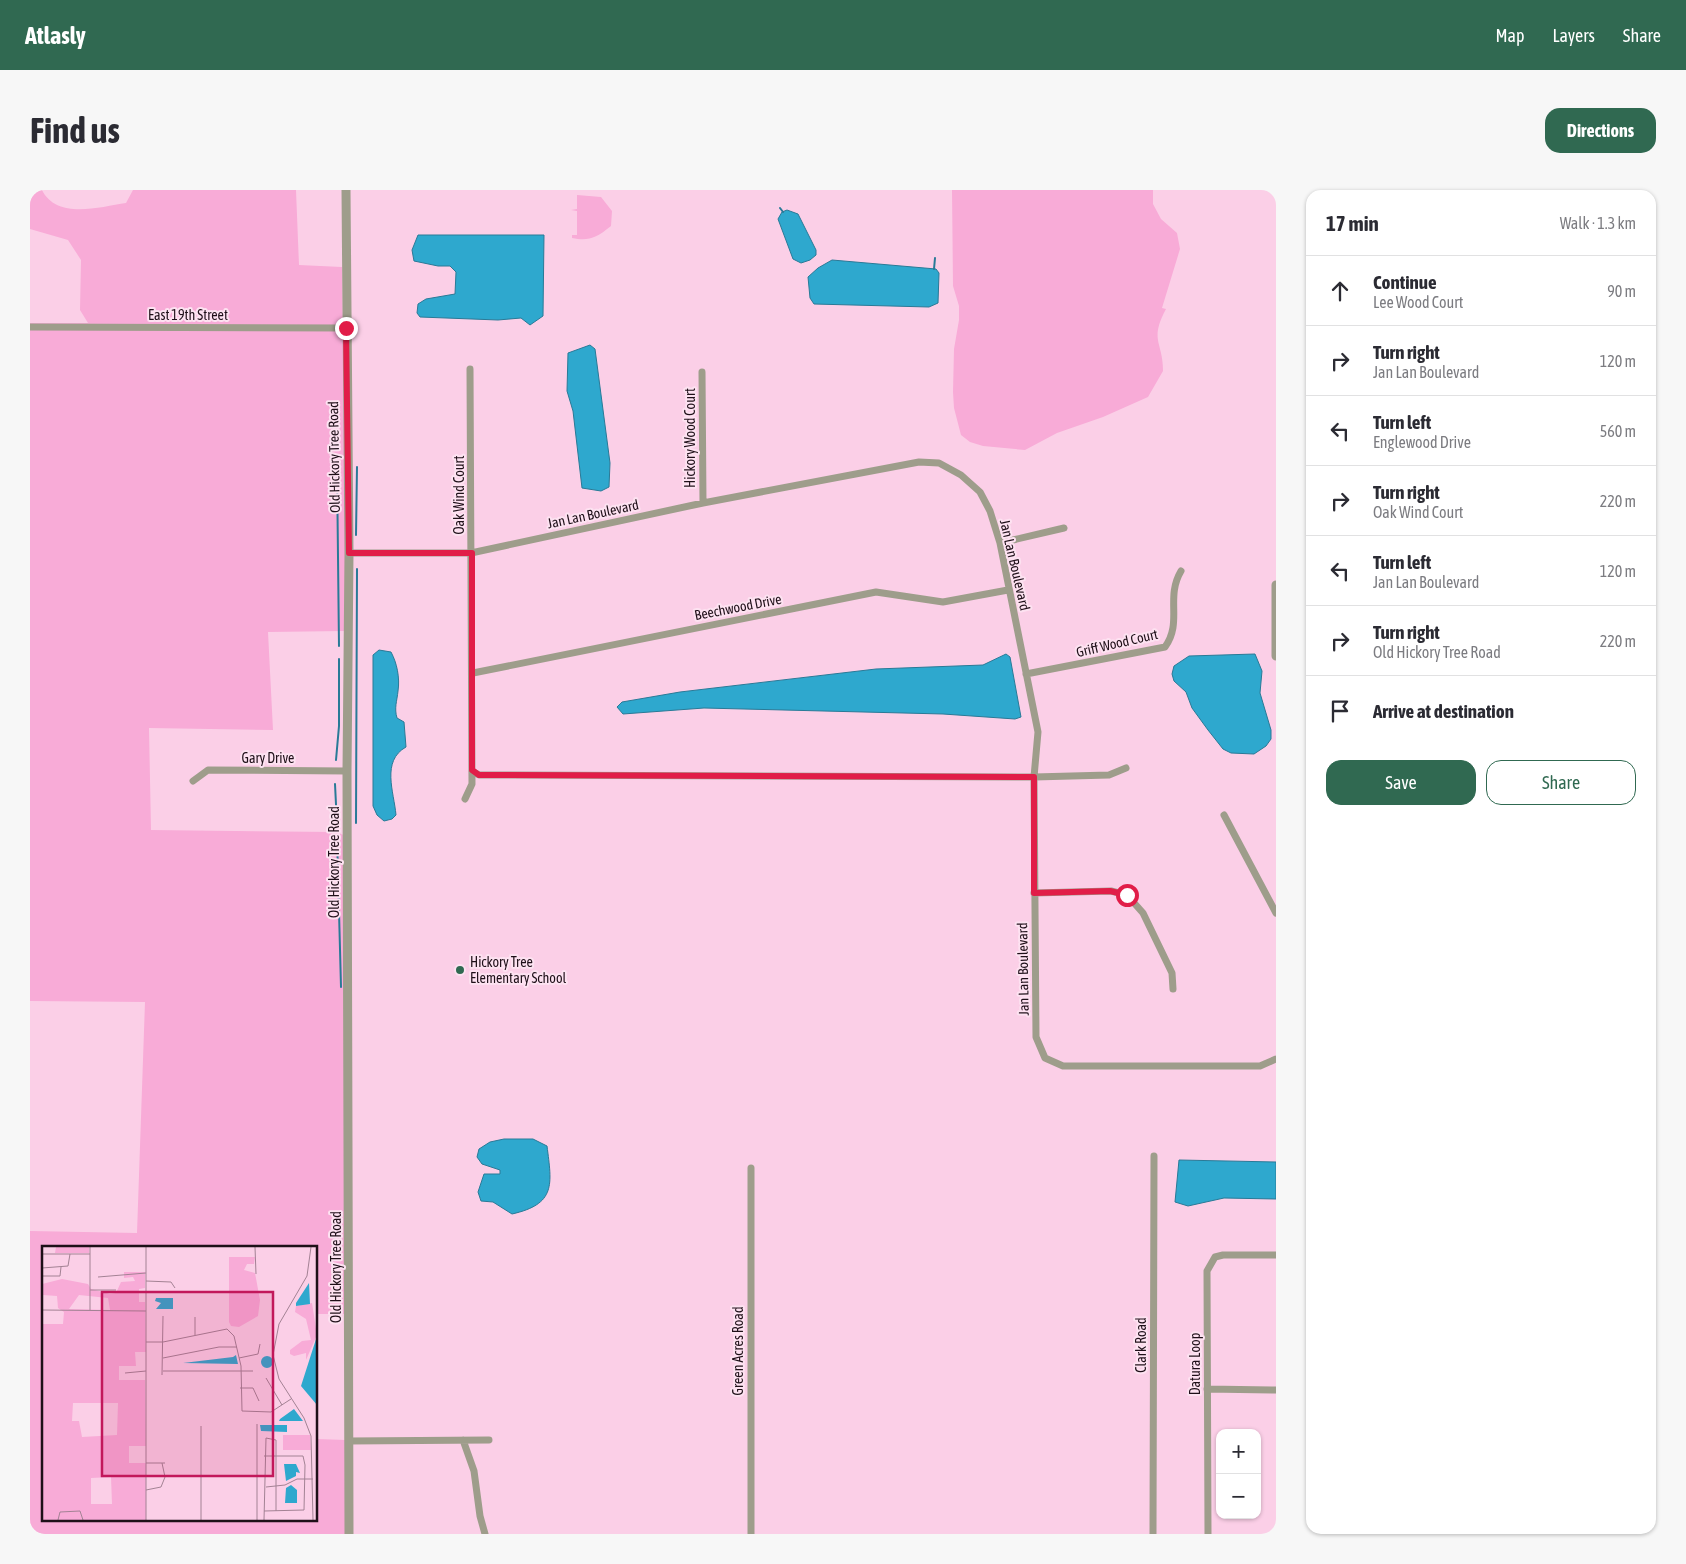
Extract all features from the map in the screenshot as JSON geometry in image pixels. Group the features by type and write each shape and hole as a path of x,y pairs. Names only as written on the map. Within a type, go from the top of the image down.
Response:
{"street":[{"name":"Old Hickory Tree Road","path":"346,190 349,553 347,771 349,1534"},
{"name":"East 19th Street","path":"30,327 346,328"},
{"name":"Oak Wind Court","path":"465,799 472,784 473,673 470,369"},
{"name":"Hickory Wood Court","path":"702,372 703,503"},
{"name":"Jan Lan Boulevard","path":"349,553 472,553 703,503 920,462 939,463 961,474 980,492 990,511 1000,543 1038,732 1034,777 1036,1037 1045,1058 1063,1066 1260,1066 1276,1059"},
{"path":"1000,543 1064,528"},
{"name":"Griff Wood Court","path":"1026,674 1164,647 1173,636 1174,583 1181,571"},
{"path":"1276,585 1276,656"},
{"name":"Beechwood Drive","path":"473,673 876,592 943,602 1008,590"},
{"path":"472,770 479,775 1034,777 1109,775 1126,768"},
{"name":"Gary Drive","path":"193,781 208,770 347,771"},
{"path":"1224,815 1276,913"},
{"path":"1034,893 1110,891 1127,895 1142,913 1172,973 1173,989"},
{"name":"Clark Road","path":"1153,1534 1154,1156"},
{"name":"Green Acres Road","path":"751,1168 751,1534"},
{"name":"Datura Loop","path":"1208,1534 1207,1271 1215,1257 1223,1255 1276,1255"},
{"path":"1207,1389 1276,1390"},
{"path":"349,1440 489,1440"},
{"path":"463,1440 474,1471 480,1516 485,1534"}],"shaded area":[{"path":"30,190 42,190 49,199 58,205 68,208 92,209 126,203 133,190 296,190 299,265 342,267 346,553 344,631 268,632 273,730 149,728 151,830 334,832 344,835 346,1314 318,1314 318,1246 42,1246 42,1522 318,1522 318,1439 346,1440 345,1534 30,1534 30,1231 137,1233 145,1002 30,1001 30,323 88,323 80,310 81,260 68,240 30,229"},
{"path":"952,190 1153,190 1153,204 1161,219 1177,233 1180,249 1162,308 1166,309 1158,328 1158,341 1163,371 1148,397 1103,417 1057,433 1025,450 983,446 970,442 961,435 954,408 953,392 954,349 959,320 959,306 953,286"},
{"path":"577,195 601,197 612,211 611,226 592,238 572,238 572,235 577,235 577,211 571,210 577,209"}],"water":[{"path":"787,210 798,214 816,250 816,255 810,260 801,263 793,259 778,219 782,212"},
{"path":"418,235 544,235 543,316 530,325 521,318 498,320 420,317 417,313 418,304 426,299 455,294 456,272 450,266 438,266 414,261 412,250"},
{"path":"832,260 936,269 939,273 938,303 929,307 814,304 810,298 808,277 818,268"},
{"path":"590,345 595,349 610,463 609,487 601,491 582,488 573,411 567,391 568,353"},
{"path":"379,650 391,652 396,666 399,681 396,714 397,718 404,722 406,747 398,753 391,769 396,815 392,819 384,821 377,815 373,806 373,655"},
{"path":"1006,654 1010,657 1021,717 1015,719 943,714 704,708 623,714 617,707 622,702 680,692 876,669 983,665"},
{"path":"1255,654 1262,671 1260,693 1271,730 1271,739 1266,746 1254,754 1231,753 1223,749 1208,730 1192,708 1186,692 1174,681 1172,674 1174,666 1189,656"},
{"path":"504,1139 533,1139 547,1146 549,1160 550,1182 544,1198 537,1205 512,1214 493,1202 481,1201 478,1192 484,1174 500,1174 500,1170 482,1164 477,1157 479,1149 490,1142"},
{"path":"1179,1160 1276,1162 1276,1199 1224,1198 1188,1206 1175,1202"}],"waterway":[{"path":"780,208 783,212"},
{"path":"934,269 935,258"},
{"path":"339,646 337,467 340,467"},
{"path":"356,535 357,467"},
{"path":"356,823 357,569"},
{"path":"336,760 339,726 339,659"},
{"path":"335,784 337,825"},
{"path":"337,836 341,987"}],"place":[{"name":"Hickory Tree Elementary School","path":"460,970"}],"route":[{"path":"346,328 349,553 472,553 472,770 479,775 1034,777 1034,893 1110,891 1127,895"}]}
